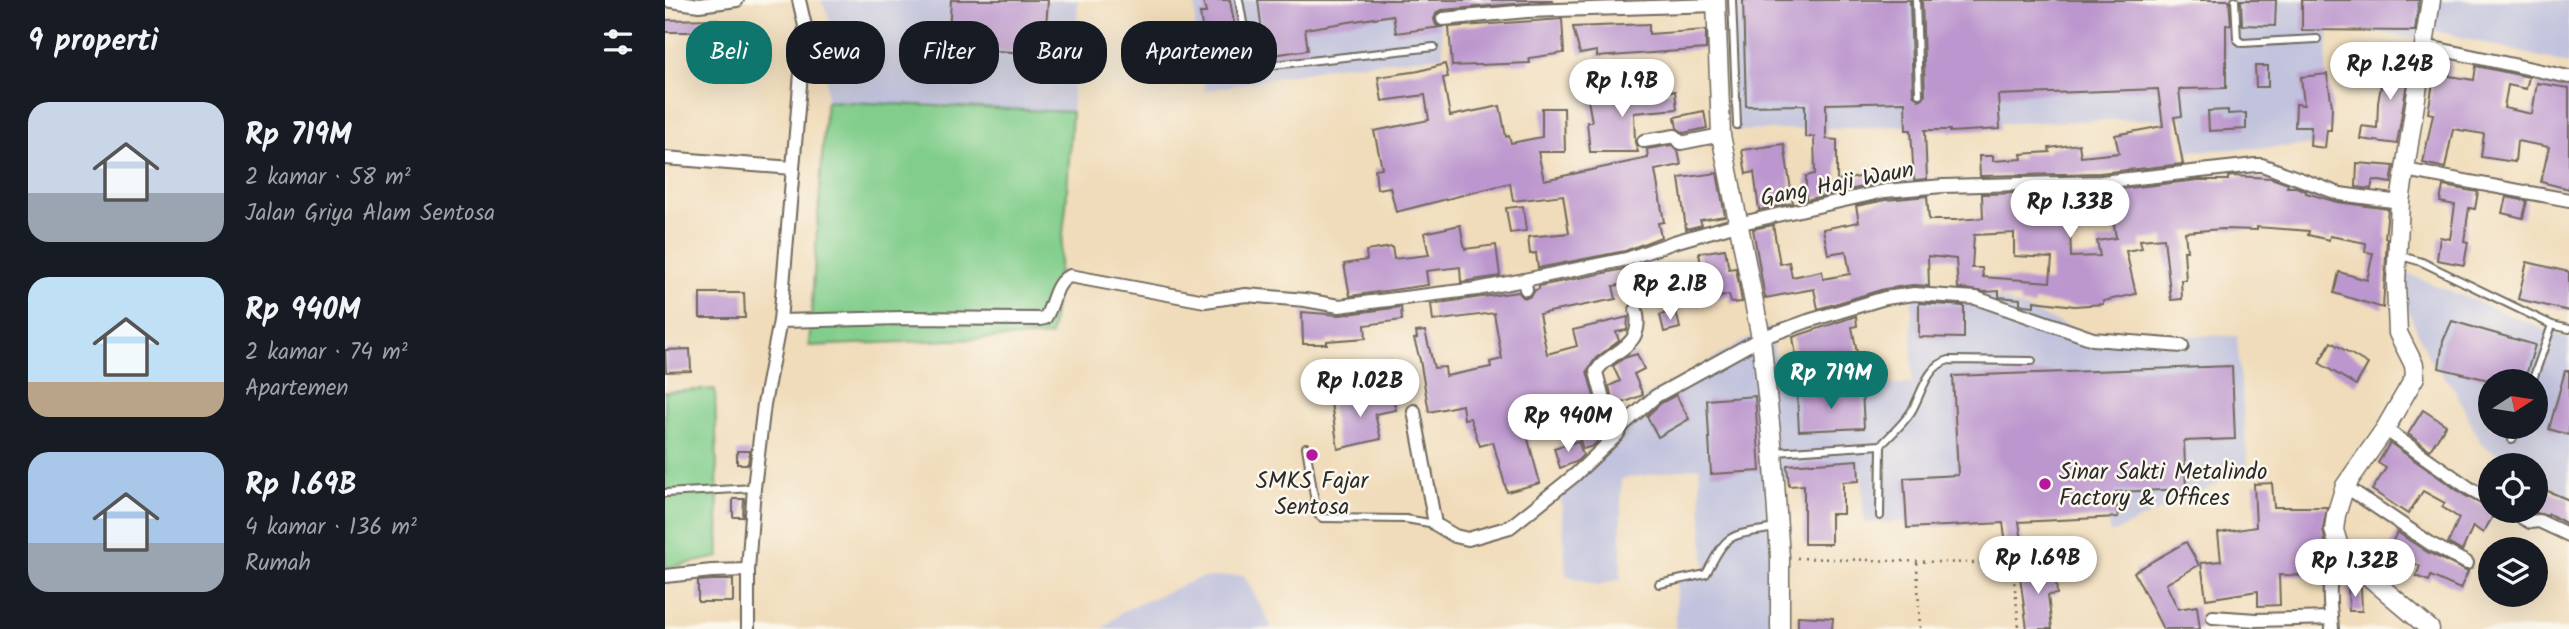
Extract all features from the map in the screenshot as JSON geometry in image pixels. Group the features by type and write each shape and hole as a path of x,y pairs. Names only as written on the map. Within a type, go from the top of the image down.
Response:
{"street":[{"path":"665,0 699,5 737,0"},
{"path":"748,629 748,570 754,488 764,404 780,321 805,26 799,0"},
{"path":"2430,629 2341,553 2335,539 2335,522 2345,486 2385,429 2415,377 2416,371 2398,332 2395,304 2397,255 2400,202 2431,0"},
{"path":"1443,19 1527,11 1721,2 1721,135 1761,338 1773,452 1780,558 1780,629"},
{"path":"2424,46 2569,78"},
{"path":"1644,141 1675,136 1681,143 1721,135"},
{"path":"665,158 793,168"},
{"name":"Gang Haji Waun","path":"780,321 1039,319 1045,318 1049,313 1061,281 1070,276 1205,301 1246,295 1339,306 1525,285 1627,259 1737,224 1885,191 1943,186 2101,182 2262,165 2340,194 2400,202"},
{"path":"2405,170 2569,200"},
{"path":"1414,411 1435,524 1455,536 1468,539 1510,527 1575,475 1617,435 1623,425 1656,396 1761,338 1856,306 1915,293 1976,298 2093,339 2182,346"},
{"path":"1623,425 1604,402 1596,372 1622,351 1637,331 1639,325 1636,310"},
{"path":"2385,429 2478,493"},
{"path":"2345,486 2431,544 2467,563"},
{"path":"2543,523 2569,535"},
{"path":"2213,617 2332,624 2328,584 2341,553"},
{"path":"665,576 712,570 748,570"}],"lane":[{"path":"1239,0 1250,62 1255,67 1434,47"},
{"path":"1916,0 1919,94"},
{"path":"2235,0 2237,39 2242,43 2317,39"},
{"path":"1721,2 1737,125"},
{"path":"2397,255 2445,273 2552,325 2569,329"},
{"path":"2537,369 2552,325"},
{"path":"1880,516 1881,445 1910,414 1932,370 1939,362 2032,361"},
{"path":"1773,452 1881,445"},
{"path":"1306,447 1317,514 1322,518 1406,519 1435,524"},
{"path":"665,493 754,488"},
{"path":"1659,584 1706,574 1721,545 1734,535 1778,528"}],"path":[{"path":"1780,558 2008,564 2013,571 2019,626"},
{"path":"1917,563 1920,629"}],"shaded area":[{"path":"821,0 1078,0 1077,21 1013,21 1013,84 1074,84 1072,112 826,101 827,84 885,84 885,21 829,21"},
{"path":"1195,0 1439,0 1443,56 1336,66 1277,77 1277,21 1195,21"},
{"path":"1729,0 2569,0 2569,64 2424,28 2420,39 2329,26 2321,145 2188,151 2183,118 1733,131"},
{"path":"1204,84 1242,84 1205,91"},
{"path":"1929,176 1932,287 1977,289 2086,334 2237,336 2248,469 2110,534 2108,517 1864,523 1861,471 1770,482 1771,629 1675,629 1678,571 1705,572 1699,467 1621,479 1621,579 1598,585 1566,575 1561,495 1565,481 1617,440 1645,397 1770,326 1780,386 1912,384 1912,289 1874,297 1861,236 1886,233 1884,184"},
{"path":"2403,272 2569,339 2569,499 2548,486 2548,453 2496,453 2481,444 2479,439 2548,439 2548,369 2478,369 2478,438 2454,388 2429,358 2403,299"},
{"path":"1244,575 1273,629 1102,629 1123,611 1199,578"}],"green space":[{"path":"826,101 1072,112 1066,207 1051,336 809,346"},
{"path":"715,389 719,557 665,568 665,392"}],"building":[{"path":"951,0 1048,0 1046,21 1013,21 1013,52 999,51 999,21 950,21"},
{"path":"1203,0 1230,0 1234,21 1201,21 1200,13 1206,13"},
{"path":"1258,0 1553,0 1442,10 1437,12 1434,19 1436,25 1441,27 1396,33 1393,15 1305,29 1308,50 1277,54 1277,21 1261,21"},
{"path":"1743,0 1910,0 1913,94 1919,100 1925,94 1922,0 2229,0 2231,25 2226,25 2226,88 2179,89 2182,116 2174,117 2183,164 2100,173 1980,176 1979,156 1993,156 1993,161 2022,159 2021,154 2050,152 2049,148 2079,144 2081,157 2119,153 2115,135 2163,126 2158,89 1998,95 2000,129 1950,132 1925,130 1927,179 1914,180 1911,130 1906,130 1905,102 1826,104 1826,139 1837,140 1837,181 1870,175 1871,185 1806,200 1806,176 1815,174 1814,137 1805,137 1805,105 1746,106"},
{"path":"2241,0 2276,0 2275,26 2242,25"},
{"path":"2302,0 2419,0 2415,31 2302,30"},
{"path":"1562,19 1564,53 1529,58 1530,63 1452,66 1449,27"},
{"path":"665,20 718,21 686,21 686,32 665,32"},
{"path":"1649,24 1649,34 1706,30 1706,49 1597,57 1597,51 1580,54 1573,27"},
{"path":"2387,55 2411,58 2397,144 2360,139 2362,126 2377,128 2378,103"},
{"path":"2437,58 2451,61 2449,76 2474,80 2476,66 2529,77 2526,89 2508,85 2504,108 2532,114 2537,83 2569,88 2569,189 2541,182 2549,147 2517,141 2515,162 2481,157 2484,134 2453,129 2445,168 2423,163 2433,114 2428,113"},
{"path":"1445,64 1448,77 1443,78 1450,116 1500,106 1506,137 1509,136 1511,143 1542,137 1542,108 1564,108 1565,152 1538,152 1544,180 1648,158 1647,149 1672,145 1678,151 1681,165 1655,170 1664,222 1658,223 1661,237 1625,251 1538,268 1536,253 1530,254 1528,237 1569,233 1563,195 1513,201 1510,183 1396,212 1390,187 1377,189 1375,169 1382,168 1374,131 1429,120 1425,95 1382,101 1378,77"},
{"path":"2255,66 2268,66 2268,87 2256,87"},
{"path":"2327,74 2332,106 2331,130 2327,130 2325,148 2310,146 2311,127 2295,127 2296,104 2304,105 2301,77"},
{"path":"1675,91 1677,109 1634,113 1638,152 1590,152 1587,122 1592,122 1588,100"},
{"path":"2228,110 2228,114 2246,113 2246,129 2209,131 2208,111"},
{"path":"1704,111 1707,128 1684,133 1677,128 1675,117"},
{"path":"1784,144 1793,203 1759,210 1754,172 1746,174 1742,150"},
{"path":"2357,163 2394,166 2391,183 2373,180 2371,189 2356,187"},
{"path":"1717,173 1725,216 1700,220 1702,225 1686,229 1679,178"},
{"path":"2228,177 2271,178 2288,184 2287,187 2296,187 2306,193 2337,202 2388,209 2383,308 2334,293 2339,272 2367,280 2373,253 2365,252 2366,243 2330,236 2329,240 2308,235 2309,231 2257,227 2257,230 2185,232 2186,280 2181,280 2182,299 2171,300 2164,238 2140,240 2142,248 2126,251 2136,294 2103,301 2103,304 2074,306 2034,301 2034,306 2024,305 2020,304 2020,299 1999,297 1999,291 1958,288 1956,259 1928,256 1929,286 1884,289 1818,309 1814,289 1765,298 1753,229 1773,225 1780,264 1789,262 1792,277 1822,271 1823,279 1850,274 1846,251 1828,254 1823,229 1859,222 1856,206 1927,196 1929,220 1983,218 1982,194 2102,191 2198,180 2228,180","holes":["2111,206 2116,238 2097,241 2100,256 2071,257 2070,225 2089,223 2088,209","2014,233 2014,256 2052,258 2050,282 1983,277 1982,268 1972,268 1974,235"]},
{"path":"2443,186 2478,192 2475,209 2469,208 2464,265 2437,260 2440,237 2450,239 2455,205 2440,202"},
{"path":"2506,197 2527,201 2523,218 2502,213"},
{"path":"1523,206 1526,231 1510,233 1506,208"},
{"path":"1460,225 1465,249 1496,245 1500,276 1461,282 1460,267 1426,271 1428,285 1350,296 1344,264 1367,260 1366,251 1392,247 1394,259 1429,255 1424,233"},
{"path":"1725,249 1729,269 1736,268 1742,302 1731,303 1729,295 1707,300 1699,253"},
{"path":"1643,262 1646,281 1613,286 1616,299 1539,314 1547,354 1577,346 1573,330 1628,317 1627,330 1616,332 1619,341 1596,358 1587,371 1596,404 1610,430 1596,438 1597,442 1593,446 1583,449 1572,415 1541,424 1541,427 1526,432 1540,483 1507,492 1493,442 1480,446 1470,418 1464,419 1462,405 1429,412 1414,339 1417,338 1416,332 1425,331 1434,368 1445,367 1446,376 1491,367 1490,362 1502,359 1494,313 1433,321 1431,304 1518,292 1527,298 1539,289 1539,286 1629,268"},
{"path":"2527,262 2569,272 2569,311 2518,299"},
{"path":"700,293 744,293 745,318 700,318"},
{"path":"1919,303 1964,306 1964,338 1919,337"},
{"path":"1401,307 1402,320 1365,325 1366,338 1327,341 1327,344 1303,344 1302,312 1340,315"},
{"path":"1676,311 1680,328 1664,332 1660,315"},
{"path":"1856,316 1857,326 1852,327 1858,358 1798,369 1793,337"},
{"path":"2452,321 2535,345 2528,369 2478,369 2478,377 2439,368 2443,341"},
{"path":"2331,342 2368,364 2356,385 2319,363"},
{"path":"690,349 691,371 666,372 665,350"},
{"path":"1637,354 1644,369 1634,374 1643,395 1618,405 1612,398 1609,386 1620,381 1613,366 1624,358"},
{"path":"2232,366 2235,439 2184,441 2186,489 2116,492 2118,517 2019,522 2024,554 2008,556 2003,523 1907,528 1904,478 1958,475 1953,376"},
{"path":"2565,371 2569,371 2569,435 2549,429"},
{"path":"1862,390 1864,428 1799,431 1797,393"},
{"path":"1392,392 1396,410 1375,414 1381,439 1338,449 1331,403"},
{"path":"1676,395 1689,419 1658,437 1647,416 1661,403"},
{"path":"1755,396 1760,471 1711,474 1707,400"},
{"path":"2423,410 2446,425 2430,450 2408,434"},
{"path":"1578,441 1583,455 1576,462 1560,468 1554,448"},
{"path":"2390,443 2478,503 2478,523 2489,523 2483,533 2473,526 2462,551 2448,543 2459,518 2442,507 2445,503 2423,491 2408,514 2372,490 2386,468 2378,463"},
{"path":"737,451 750,451 748,464 737,464"},
{"path":"1858,460 1859,481 1843,482 1843,514 1831,514 1831,544 1804,544 1804,485 1789,486 1787,465"},
{"path":"2272,483 2274,507 2327,507 2323,529 2328,559 2323,576 2279,575 2280,605 2258,606 2258,591 2206,599 2201,563 2221,561 2218,533 2256,527 2254,484"},
{"path":"2548,491 2569,500 2569,525 2549,514 2548,516"},
{"path":"733,499 744,499 743,517 733,517"},
{"path":"2397,532 2427,552 2468,572 2460,589 2431,576 2429,581 2416,576 2420,566 2405,559 2407,553 2391,545"},
{"path":"2186,542 2199,565 2166,584 2178,609 2197,606 2200,629 2163,629 2134,572"},
{"path":"2055,567 2057,594 2048,595 2052,629 2027,629 2019,569"},
{"path":"733,580 733,602 698,602 698,581"},
{"path":"2361,587 2362,611 2349,611 2348,588"},
{"path":"1798,616 1833,618 1832,629 1798,629"}],"place":[{"name":"SMKS Fajar Sentosa","path":"1312,455"},
{"name":"Sinar Sakti Metalindo Factory & Offices","path":"2045,484"}]}
